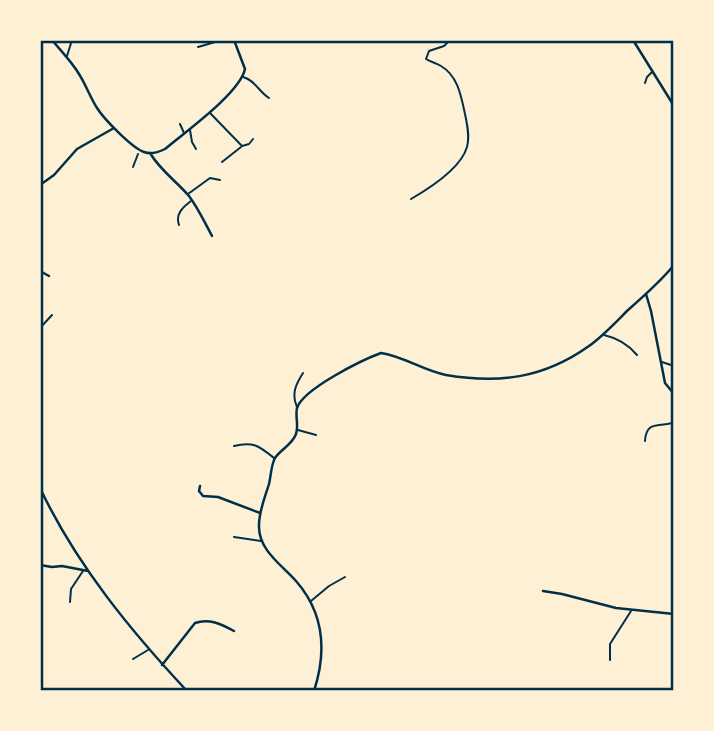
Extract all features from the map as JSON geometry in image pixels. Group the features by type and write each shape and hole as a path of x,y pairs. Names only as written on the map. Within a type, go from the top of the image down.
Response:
{"street":[{"path":"52,40 79,73 99,111 140,150 150,153 165,149 240,82 245,66 234,40"},
{"path":"633,40 674,106"},
{"path":"40,185 54,175 78,149 114,128"},
{"path":"150,153 192,201 212,236"},
{"path":"314,691 319,672 322,635 317,617 310,601 294,579 269,553 259,529 260,513 275,459 296,436 297,408 303,398 342,372 381,353 437,373 497,379 526,376 554,366 589,346 674,265"},
{"path":"40,271 49,276"},
{"path":"646,294 665,383 674,394"},
{"path":"200,486 199,491 203,496 218,497 260,513"},
{"path":"40,488 86,571 148,649 187,691"},
{"path":"40,565 86,571"},
{"path":"543,591 632,610 674,614"},
{"path":"162,664 195,623 216,622 234,631"}],"lane":[{"path":"66,57 72,40"},
{"path":"198,47 222,40"},
{"path":"411,199 447,174 467,147 468,131 457,83 449,71 426,59 429,51 444,46 450,40"},
{"path":"645,83 653,71"},
{"path":"243,77 249,79 269,98"},
{"path":"209,112 242,146"},
{"path":"180,124 185,133"},
{"path":"190,129 196,149"},
{"path":"222,162 253,139"},
{"path":"187,195 210,178 220,180"},
{"path":"179,225 179,213 192,201"},
{"path":"40,328 52,315"},
{"path":"603,334 624,342 637,355"},
{"path":"661,362 674,366"},
{"path":"297,408 293,396 303,373"},
{"path":"645,441 649,428 672,423 674,419"},
{"path":"297,430 316,435"},
{"path":"234,446 259,446 275,459"},
{"path":"234,537 262,541"},
{"path":"70,602 71,589 86,571"},
{"path":"310,601 328,586 345,577"},
{"path":"610,660 610,645 632,610"},
{"path":"134,659 148,649"}],"path":[{"path":"133,167 140,150"}]}
